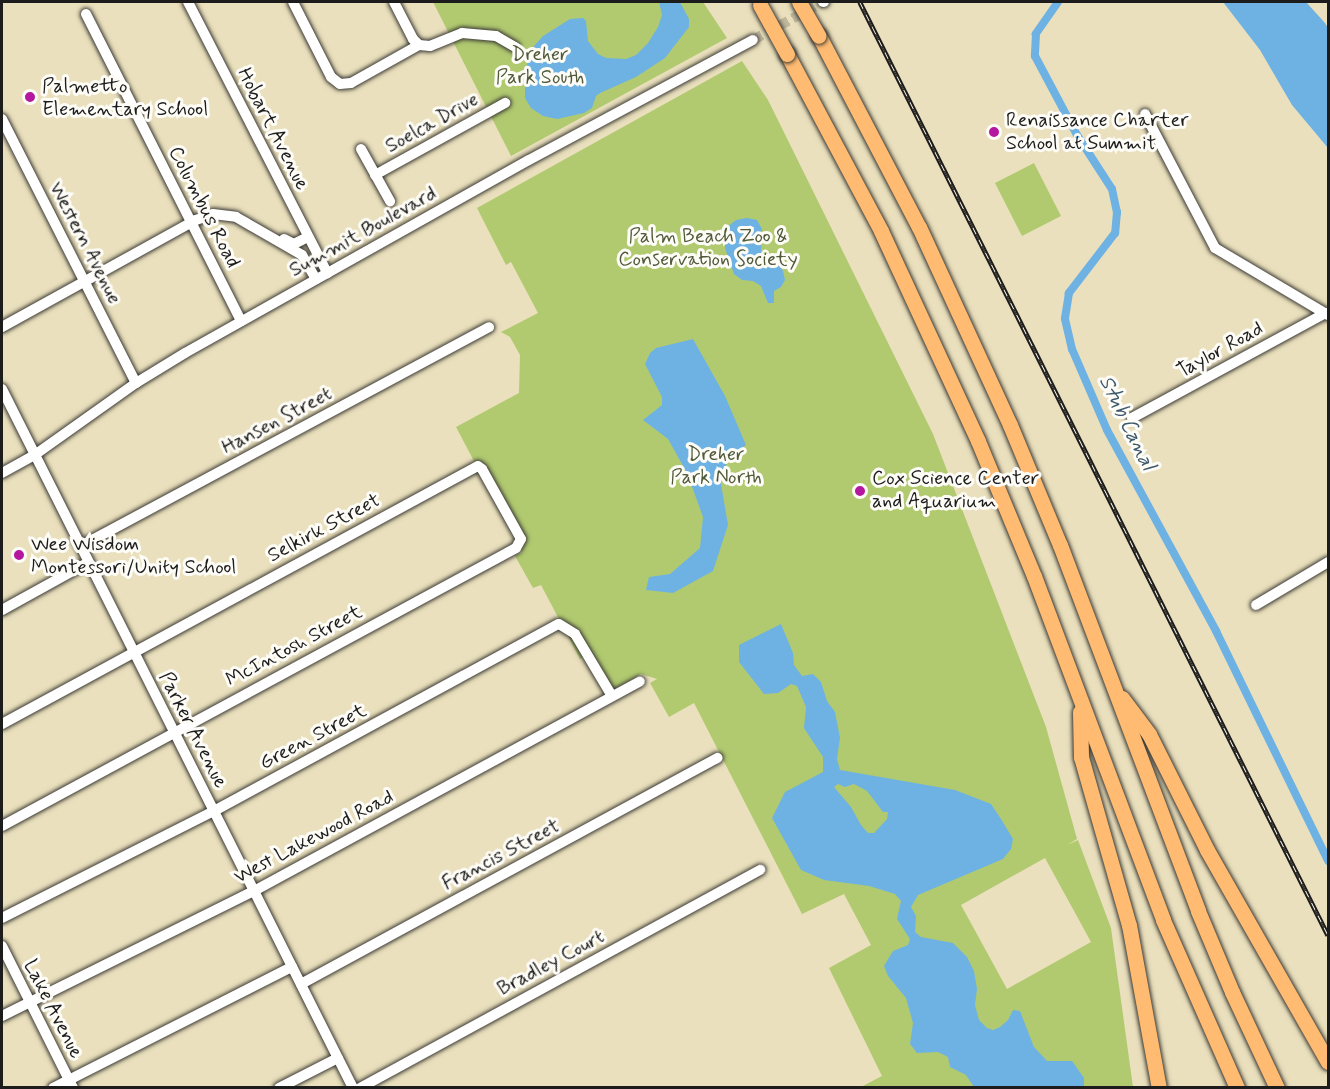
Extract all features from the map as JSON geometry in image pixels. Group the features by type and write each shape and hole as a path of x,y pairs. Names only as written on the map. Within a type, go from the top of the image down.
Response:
{"highway":[{"path":"799,2 904,197 975,345 1044,504 1209,937 1277,1088"},
{"path":"758,3 864,196 943,362 1016,532 1167,930 1236,1088"},
{"path":"1113,687 1149,734 1208,850 1329,1062"},
{"path":"1080,700 1081,757 1129,925 1159,1088"}],"street":[{"name":"Hobart Avenue","path":"188,2 327,273"},
{"path":"293,2 331,77 334,81 345,85 419,45 430,46 447,38 473,33 496,36 515,47"},
{"path":"394,2 413,39 419,45"},
{"name":"Columbus Road","path":"86,14 241,321"},
{"name":"Summit Boulevard","path":"2,473 36,453 136,383 241,321 753,40"},
{"name":"Soelca Drive","path":"375,175 505,103"},
{"path":"1145,114 1215,248 1327,314"},
{"name":"Western Avenue","path":"2,119 136,383"},
{"path":"362,149 390,201"},
{"path":"2,327 207,215 231,215 302,255"},
{"path":"301,224 304,239 300,248 316,279"},
{"path":"264,232 294,244 304,239"},
{"name":"Taylor Road","path":"1132,418 1327,314"},
{"name":"Hansen Street","path":"81,546 489,327"},
{"name":"Parker Avenue","path":"2,389 353,1088"},
{"name":"Selkirk Street","path":"2,724 474,468"},
{"name":"McIntosh Street","path":"2,826 518,546 521,539 516,529 482,469 474,468"},
{"path":"2,610 89,562"},
{"path":"1256,605 1329,562"},
{"name":"Green Street","path":"2,918 214,811 559,624 566,626 575,634 612,696"},
{"name":"West Lakewood Road","path":"2,1016 254,891 640,681"},
{"name":"Francis Street","path":"301,984 718,758"},
{"name":"Bradley Court","path":"360,1088 760,870"},
{"name":"Lake Avenue","path":"2,946 71,1083"},
{"path":"53,1088 71,1083 292,967"},
{"path":"279,1088 338,1058"}],"green space":[{"name":"Dreher Park South","path":"433,2 703,2 727,38 511,156"},
{"name":"Dreher Park North","path":"742,61 768,100 933,434 1046,727 1077,839 1067,845 1078,840 1111,928 1133,1087 861,1087 882,1076 829,968 871,945 844,894 802,914 694,703 669,717 650,683 657,679 641,674 606,694 584,657 580,659 541,585 533,588 515,556 522,552 456,427 519,393 520,355 510,337 501,332 538,313 511,262 506,265 477,208","holes":["1045,858 1091,942 1007,989 961,905"]},
{"path":"1034,163 1061,216 1022,236 995,183"}],"water":[{"path":"659,2 680,2 689,19 689,27 665,58 636,77 600,93 596,96 592,108 584,113 557,119 543,116 531,108 525,98 525,70 533,47 543,36 570,19 583,18 586,21 588,41 598,54 606,58 626,59 636,55 648,43 658,27 662,15"},
{"path":"1223,2 1306,2 1325,23 1328,28 1328,148 1292,105 1260,50"},
{"path":"747,218 757,220 762,229 761,254 766,259 778,263 783,271 785,280 781,287 774,291 774,303 768,303 761,286 753,281 742,280 734,274 725,248 726,228 736,220"},
{"path":"693,339 725,396 746,445 730,457 720,478 728,525 713,571 673,593 646,590 649,577 670,574 700,548 703,517 687,473 668,439 643,420 662,405 662,397 645,364 650,353 656,348"},
{"path":"781,624 793,653 794,665 802,676 813,674 821,682 827,701 835,712 840,738 837,759 840,770 955,790 991,804 1013,839 1011,849 1003,859 918,895 911,907 916,916 915,932 921,937 953,943 967,957 974,971 977,989 975,1005 979,1020 987,1028 993,1030 1000,1027 1008,1020 1013,1010 1020,1011 1034,1047 1047,1061 1072,1061 1084,1078 1084,1087 974,1087 966,1075 950,1067 948,1057 938,1052 917,1053 910,1044 913,1023 906,998 888,976 884,966 893,951 908,945 910,939 897,919 901,901 895,894 869,886 824,880 801,870 772,818 785,792 823,772 823,757 804,728 806,707 797,686 791,684 778,693 764,694 739,662 739,645","holes":["838,784 845,787 854,784 867,791 883,812 888,812 887,819 874,833 868,833 861,825 851,807 834,787"]}],"waterway":[{"name":"Stub Canal","path":"1058,2 1036,34 1035,56 1077,135 1112,189 1117,212 1115,233 1069,293 1065,319 1072,349 1107,430 1216,631 1328,861"}],"tunnel":[{"path":"753,40 823,2"}],"railway":[{"path":"860,2 1328,935"}],"place":[{"name":"Palmetto Elementary School","path":"30,97"},
{"name":"Renaissance Charter School at Summit","path":"994,132"},
{"name":"Cox Science Center and Aquarium","path":"860,491"},
{"name":"Wee Wisdom Montessori/Unity School","path":"19,555"}],"park label":[{"name":"Palm Beach Zoo & Conservation Society","path":"708,248"}]}
